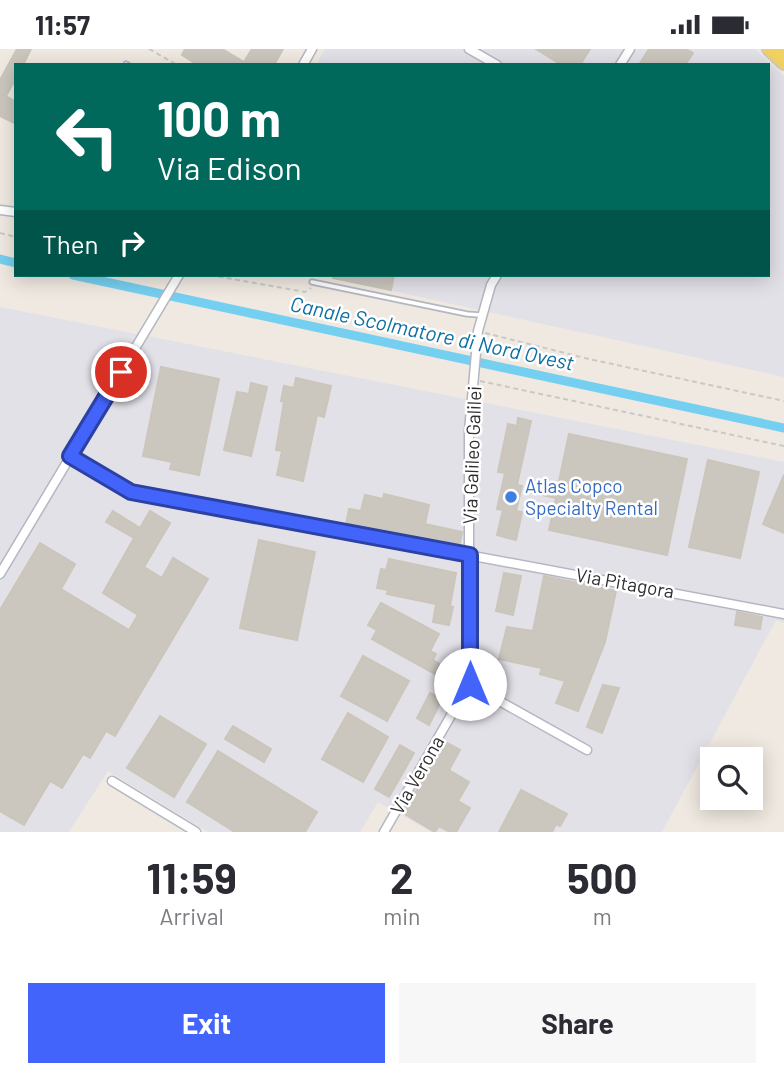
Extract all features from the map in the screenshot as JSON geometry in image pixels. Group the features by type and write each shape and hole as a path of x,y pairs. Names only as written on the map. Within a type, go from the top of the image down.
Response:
{"main road":[{"path":"769,49 784,63"}],"street":[{"path":"469,49 494,63"},
{"path":"0,574 178,277"},
{"name":"Via Galileo Galilei","path":"470,555 469,431 477,335 496,277"},
{"name":"Via Pitagora","path":"70,456 131,492 782,613"},
{"path":"470,555 470,684 587,750"},
{"name":"Via Verona","path":"384,832 470,684"},
{"path":"112,781 196,832"}],"lane":[{"path":"312,282 482,315"}],"path":[{"path":"149,49 174,63"},
{"path":"221,277 305,292 311,288 312,282"},
{"path":"477,335 784,401"},
{"path":"474,377 784,446"}],"shaded area":[{"path":"325,49 755,49 784,76 784,377 329,277 770,277 770,63 317,63"},
{"path":"0,307 784,462 784,623 776,620 708,747 700,747 700,761 662,832 431,832 378,802 360,832 208,832 108,771 69,832 0,832"}],"building":[{"path":"17,49 31,49 24,63 14,63 14,82 6,96 14,101 14,123 0,116 0,80"},
{"path":"185,49 222,49 244,62 252,49 283,49 275,63 195,63 182,55"},
{"path":"536,49 590,49 581,63 559,63"},
{"path":"649,49 686,49 693,53 686,63 640,63"},
{"path":"333,277 394,277 391,290"},
{"path":"161,367 219,379 199,475 170,469 172,462 143,456"},
{"path":"296,378 331,386 324,417 317,415 303,481 277,475 282,451 276,450 284,402 281,401 284,386 294,388"},
{"path":"251,383 267,387 251,456 224,450 237,392 249,394"},
{"path":"518,418 531,421 517,485 522,486 516,511 522,512 516,540 497,535 503,510 497,509 505,473 498,472 508,424 517,426"},
{"path":"569,434 687,459 667,555 549,530 556,498 542,495 544,483 558,486"},
{"path":"708,460 759,472 740,558 689,547"},
{"path":"784,475 784,533 763,524"},
{"path":"384,494 429,505 425,524 462,532 459,547 346,525 349,509 361,511 365,495 383,499"},
{"path":"113,511 140,528 150,511 170,523 144,567 162,578 173,558 208,579 115,736 106,731 90,758 83,754 62,788 50,781 24,825 0,811 0,610 40,543 75,564 61,589 129,630 138,615 103,593 134,538 106,522"},
{"path":"259,540 315,552 297,640 240,628"},
{"path":"389,559 456,573 449,625 433,622 436,604 387,594 388,590 377,588 381,569 386,570"},
{"path":"504,573 521,576 513,615 496,611"},
{"path":"544,576 616,591 605,642 578,711 556,703 565,681 540,674 542,668 499,659 507,627 533,631"},
{"path":"381,603 439,634 430,651 436,654 433,660 447,669 442,678 372,639 377,630 368,625"},
{"path":"737,612 762,617 760,629 735,625"},
{"path":"363,656 409,681 387,721 341,696"},
{"path":"603,685 619,688 602,733 587,727"},
{"path":"430,693 442,699 429,725 417,718"},
{"path":"348,713 388,737 363,782 322,759"},
{"path":"160,716 206,744 174,797 127,768"},
{"path":"233,726 271,749 264,762 225,739"},
{"path":"445,742 460,750 449,770 469,782 458,801 470,808 456,832 439,826 435,832 403,813"},
{"path":"400,745 414,753 389,797 375,789"},
{"path":"218,751 317,812 305,832 235,832 187,802"},
{"path":"521,790 567,814 560,826 556,824 552,832 499,832"}],"waterway":[{"name":"Canale Scolmatore di Nord Ovest","path":"0,259 14,262"},
{"name":"Canale Scolmatore di Nord Ovest","path":"82,277 784,428"}],"place":[{"name":"Atlas Copco Specialty Rental","path":"511,497"}],"route":[{"path":"121,372 70,456 131,492 470,555 470,684"}]}
